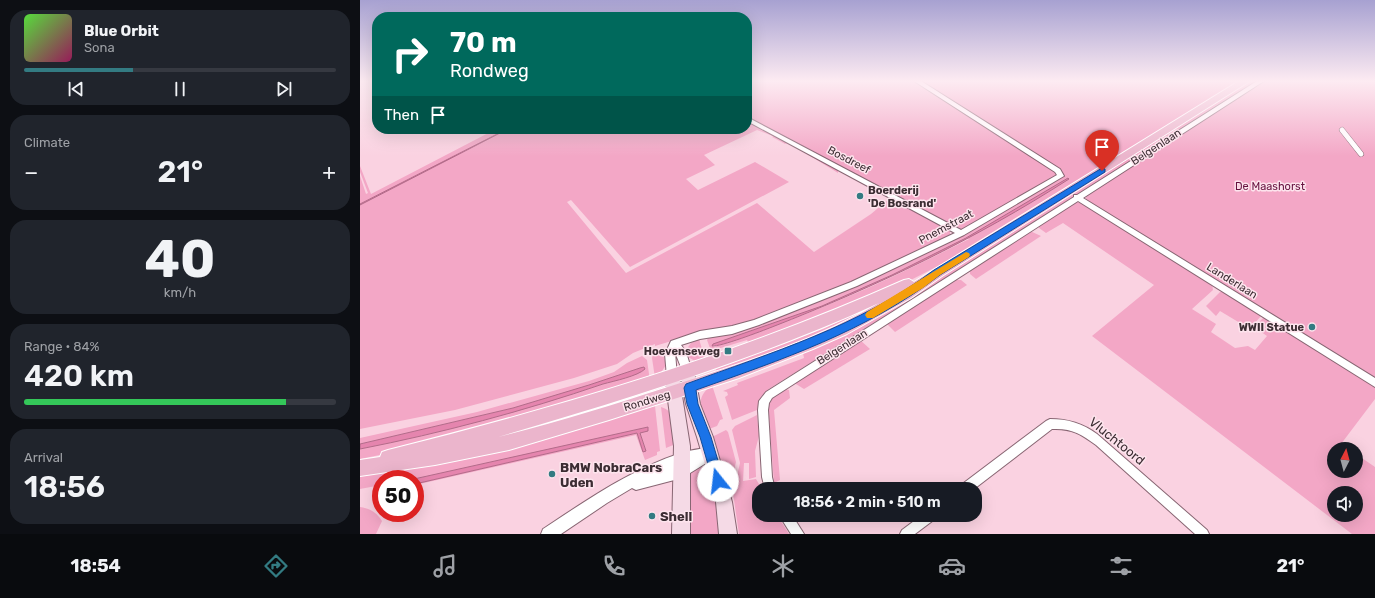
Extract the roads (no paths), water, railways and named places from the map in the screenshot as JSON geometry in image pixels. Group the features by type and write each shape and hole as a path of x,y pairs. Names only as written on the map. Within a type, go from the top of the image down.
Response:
{"main road":[{"name":"Rondweg","path":"360,464 498,430 678,380 690,388 831,335 899,298 1206,106"},
{"name":"Rondweg","path":"360,468 415,461 479,450 509,442 678,380 755,348 831,319 915,281 937,273"},
{"path":"678,380 682,464 681,534"},
{"path":"690,388 693,404 710,453 724,502 728,534"}],"street":[{"name":"Pnemstraat","path":"674,344 700,335 732,330 756,323 854,284 961,233 1061,176 1058,171 956,106"},
{"name":"Belgenlaan","path":"768,482 763,410 764,401 769,395 1221,106"},
{"name":"Bosdreef","path":"752,122 961,233"},
{"path":"1342,130 1361,154"},
{"name":"Landerlaan","path":"1077,197 1375,383"},
{"path":"674,344 681,352 678,380 670,354 674,344"},
{"name":"Vluchtoord","path":"974,482 1050,424 1065,423 1076,426 1100,442 1204,534"},
{"path":"548,534 617,489 710,453"},
{"path":"790,522 798,534"},
{"path":"906,534 922,522"}],"place":[{"name":"Boerderij 'De Bosrand'","path":"860,196"},
{"name":"WWII Statue","path":"1312,327"},
{"name":"Hoevenseweg","path":"728,351"},
{"name":"BMW NobraCars Uden","path":"552,474"},
{"name":"Shell","path":"652,516"}],"park label":[{"name":"De Maashorst","path":"1270,186"}]}
